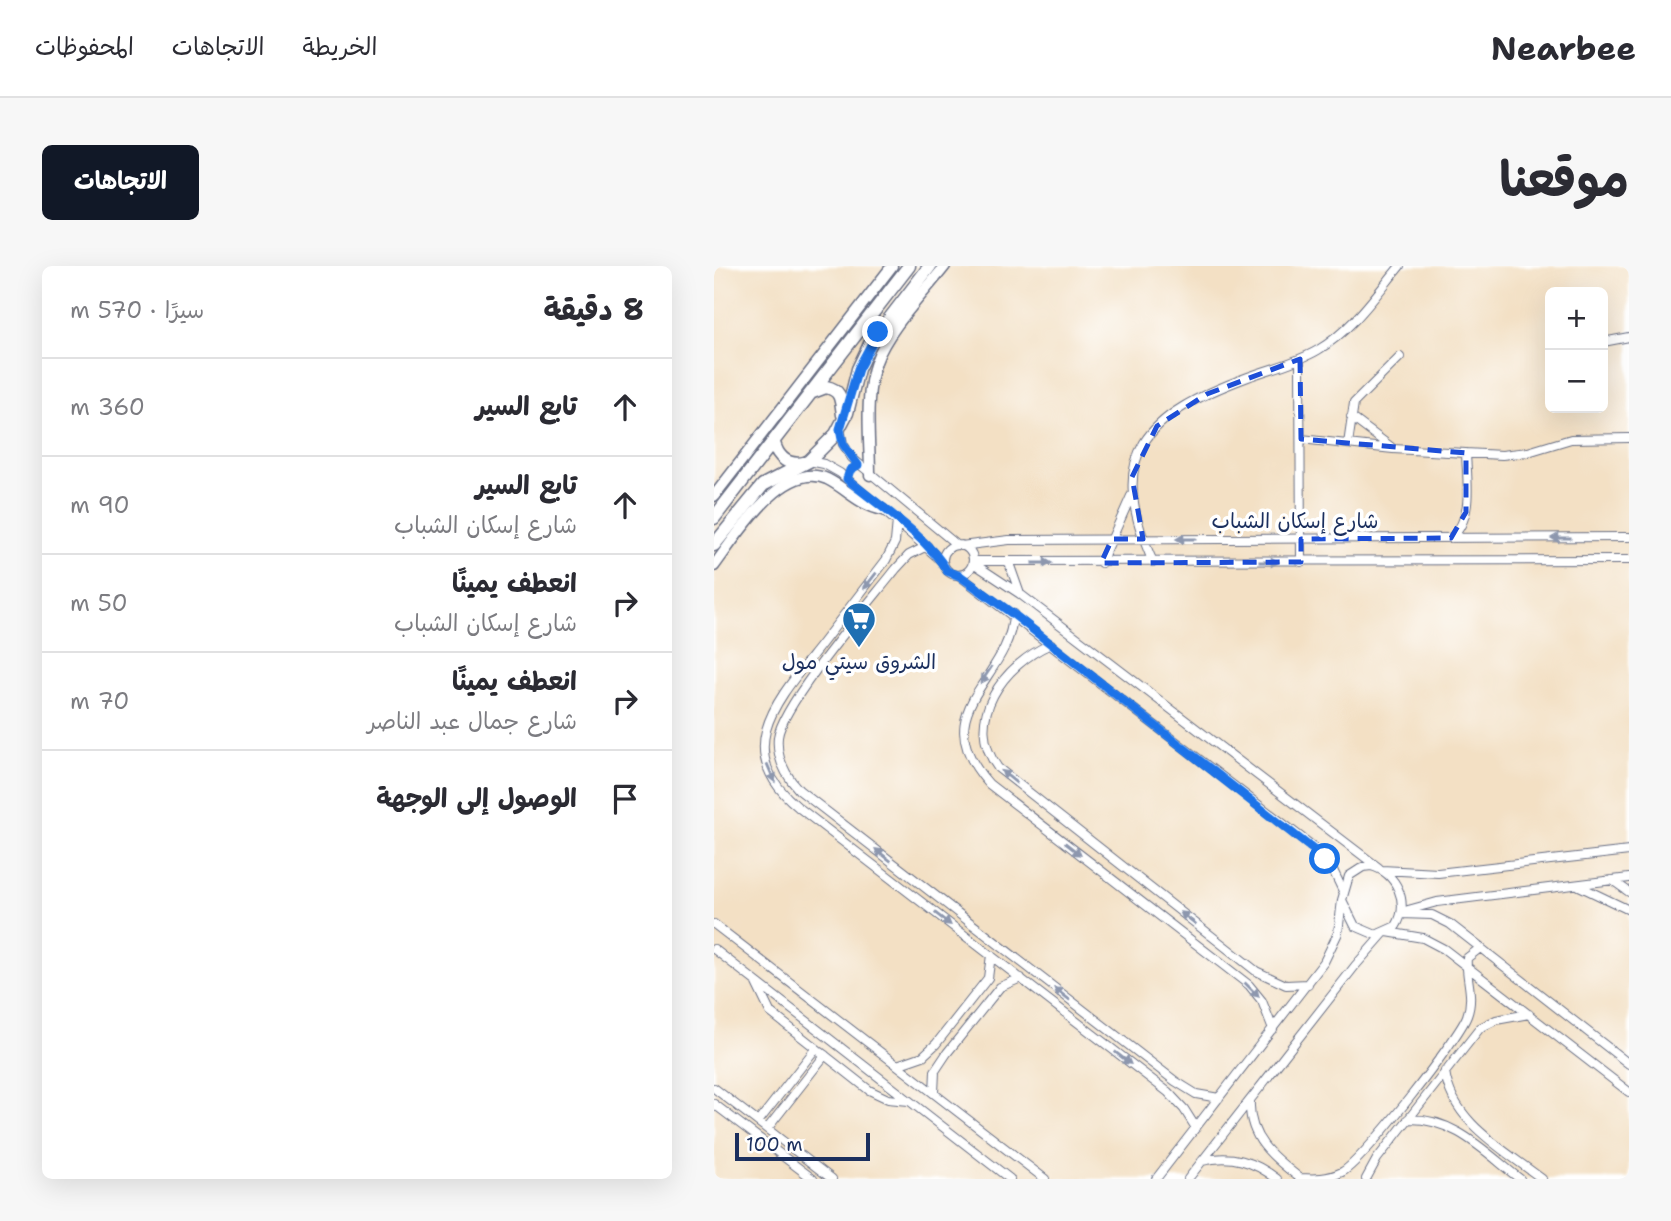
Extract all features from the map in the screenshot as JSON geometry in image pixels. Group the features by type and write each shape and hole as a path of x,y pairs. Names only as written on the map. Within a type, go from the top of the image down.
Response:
{"main road":[{"path":"714,517 909,266"},
{"path":"714,545 763,485 809,461 828,444 844,422 863,357 878,332 930,266"},
{"path":"847,346 851,353 863,357"},
{"path":"812,393 826,387 837,391 843,402 844,422"},
{"path":"774,443 779,455 789,463 809,461"},
{"path":"748,474 759,477 763,485"}],"street":[{"path":"714,496 892,266"},
{"path":"870,475 871,383 876,359 945,266"},
{"path":"1101,563 1131,496 1136,458 1151,433 1170,414 1223,387 1320,349 1351,323 1400,266"},
{"path":"1608,341 1629,337"},
{"path":"1348,444 1351,418 1359,397 1400,357"},
{"path":"1300,359 1301,562"},
{"path":"1351,418 1393,449"},
{"path":"844,422 840,429 843,444 858,465 959,546 970,550 973,562 969,572 960,576"},
{"path":"1300,439 1393,449 1515,454 1571,439 1629,438"},
{"path":"1451,538 1458,532 1466,512 1466,453"},
{"path":"809,461 832,467 927,546 943,562 947,571 960,576 1013,614 1314,848 1332,869 1349,919 1361,931 1411,935 1434,943 1629,1092"},
{"path":"847,479 850,470 858,465"},
{"path":"714,566 763,502 780,488 800,479 822,477 862,504 883,510"},
{"path":"1131,496 1153,562"},
{"path":"897,521 895,542 886,560 772,709 764,741 767,765 787,798 1168,1092 1184,1108 1196,1128"},
{"name":"شارع إسكان الشباب","path":"959,546 1009,540 1629,537"},
{"path":"927,546 909,555 896,569 788,709 778,737 782,766 799,790 1175,1081 1196,1094 1219,1098"},
{"path":"943,562 948,549 959,546"},
{"name":"شارع إسكان الشباب","path":"973,562 1629,560"},
{"path":"973,562 1020,594 1380,869 1399,889 1401,914 1396,926 1355,966 1188,1179"},
{"path":"1009,563 1020,594"},
{"path":"1013,614 1009,640 982,680 967,712 966,742 977,771 999,792 1249,985 1262,1001 1273,1029"},
{"path":"1051,644 1015,666 990,704 982,731 984,744 998,768 1256,971 1286,985 1308,984"},
{"path":"1156,1179 1324,962 1338,933 1342,896 1349,876 1355,870 1363,867 1438,873 1629,851"},
{"path":"1401,914 1437,902 1629,878"},
{"path":"1612,880 1629,892"},
{"path":"1577,885 1629,910"},
{"path":"1401,914 1432,915 1480,948 1629,1064"},
{"path":"714,924 1045,1179"},
{"path":"1250,1100 1249,1113 1258,1139 1277,1161 1300,1178 1329,1177 1343,1171 1361,1157 1458,1034 1471,1002 1467,966 1469,954 1480,948"},
{"path":"714,949 1010,1179"},
{"path":"897,1065 923,1056 936,1044 988,978 990,955"},
{"path":"934,1093 936,1072 947,1053 1000,987 1021,978"},
{"path":"755,981 760,997 770,1012 825,1055 878,1095 910,1101"},
{"path":"1366,1179 1372,1166 1468,1042 1488,1023 1529,1014"},
{"path":"1458,1034 1465,1036 1468,1042"},
{"path":"758,1122 816,1048"},
{"path":"767,1129 825,1055"},
{"path":"1445,1071 1453,1101 1472,1124 1542,1179"},
{"path":"714,1088 832,1179"},
{"path":"725,1112 732,1102"},
{"path":"714,1104 813,1179"},
{"path":"1408,1119 1443,1123 1463,1134 1520,1179"},
{"path":"1463,1134 1466,1126 1472,1124"},
{"path":"790,1162 797,1152"},
{"path":"1361,1157 1365,1164 1372,1166"},
{"path":"1202,1161 1229,1158 1256,1165 1277,1179"},
{"path":"1268,1172 1269,1166 1277,1161"}],"highlighted area":[{"path":"1300,359 1301,439 1466,453 1466,512 1451,538 1301,539 1301,562 1101,563 1112,539 1143,539 1132,477 1157,426 1207,394"}],"place":[{"name":"الشروق سيتي مول","path":"859,649"}],"route":[{"path":"878,332 858,369 850,403 840,429 840,437 846,451 858,465 850,470 847,479 919,538 943,562 947,571 960,576 1013,614 1325,859"}]}
